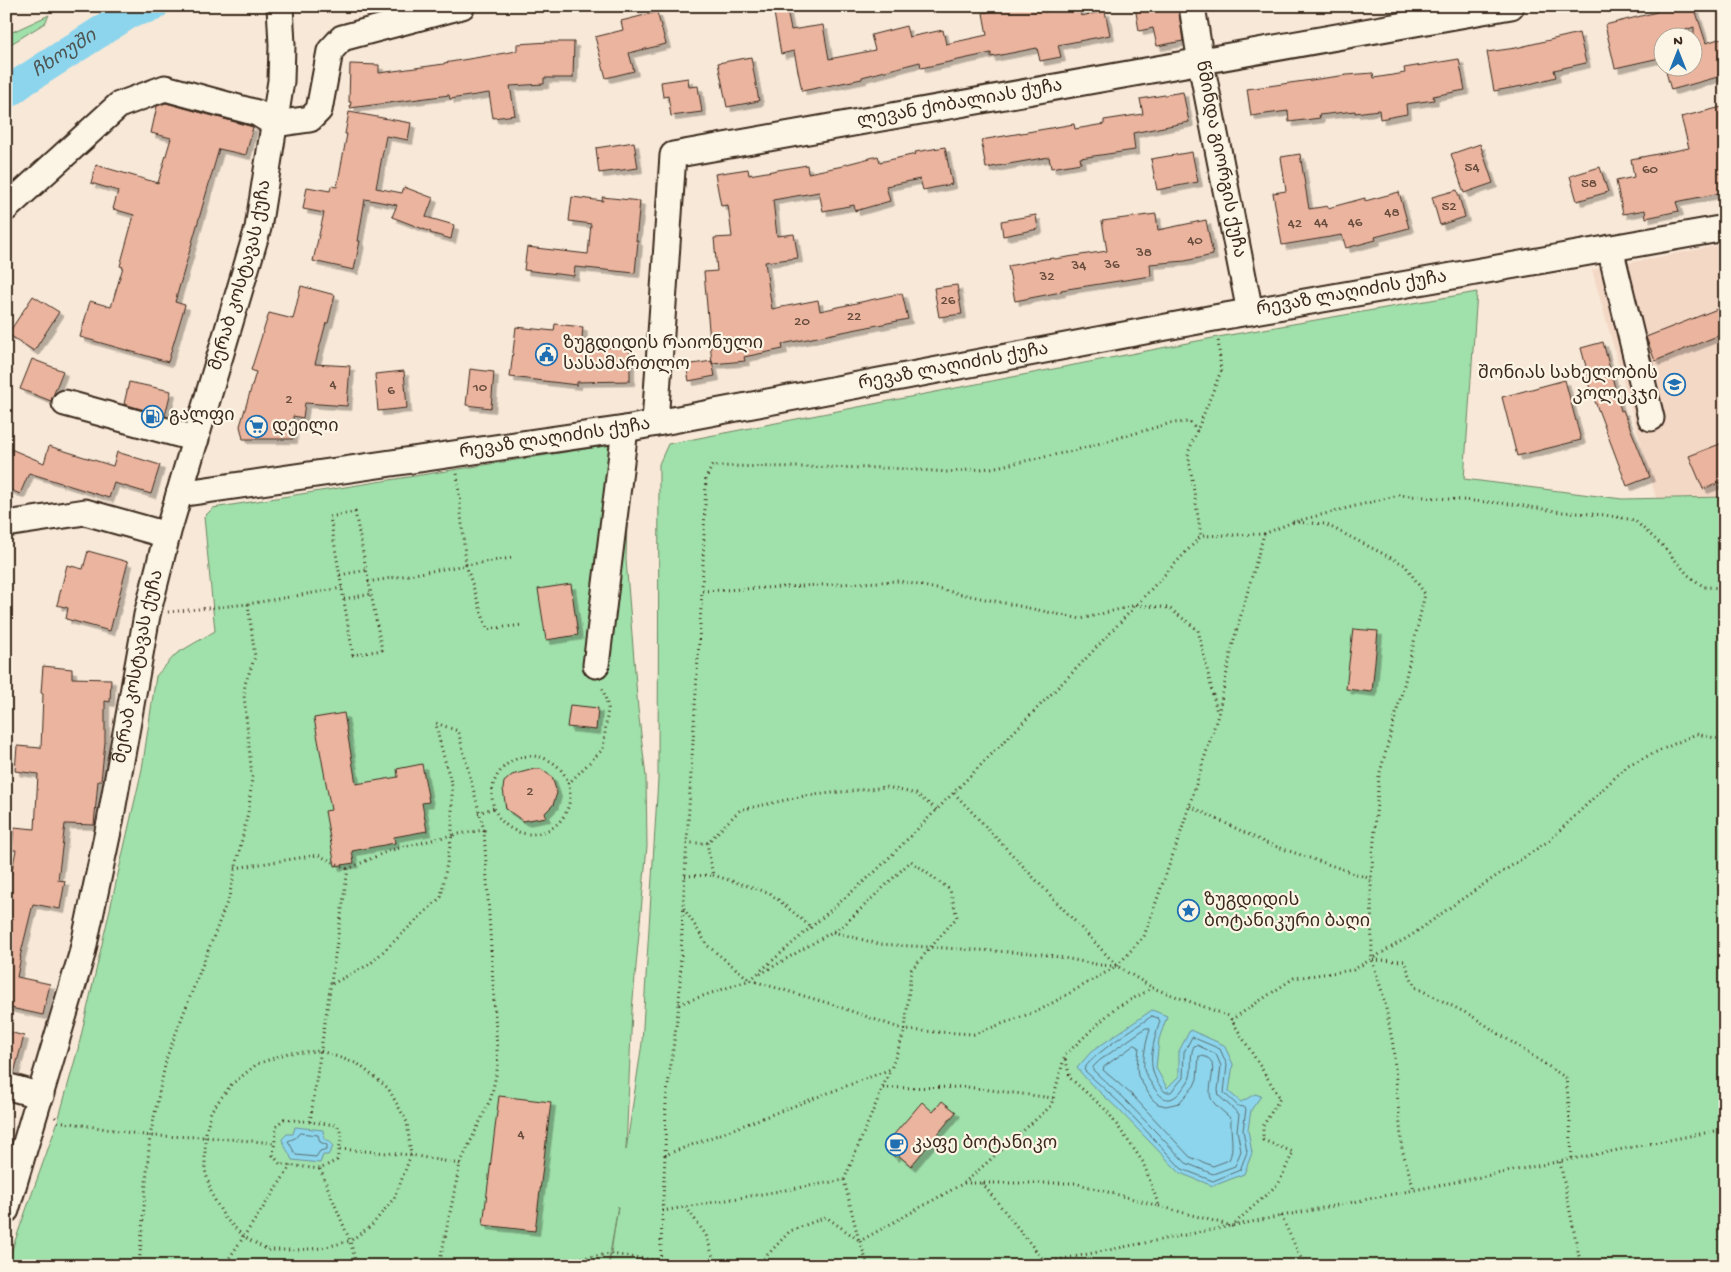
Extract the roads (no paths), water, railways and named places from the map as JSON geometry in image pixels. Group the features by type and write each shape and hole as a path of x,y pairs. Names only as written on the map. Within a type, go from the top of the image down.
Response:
{"street":[{"name":"მერაბ კოსტავას ქუჩა","path":"6,1210 82,954 110,822 147,615 179,494 258,228 281,81 280,6"},
{"path":"6,208 119,105 165,88 257,112 275,124 310,118 319,110 330,51 342,38 462,6"},
{"name":"წმინდა გიორგის ქუჩა","path":"1192,6 1201,63 1250,312"},
{"name":"ლევან ქობალიას ქუჩა","path":"655,423 673,155 1201,63 1511,6"},
{"name":"რევაზ ლაღიძის ქუჩა","path":"179,494 625,430 1214,318 1725,228"},
{"path":"1610,248 1651,418"},
{"path":"65,403 196,439"},
{"path":"596,665 625,430"},
{"path":"6,524 85,512 168,534"},
{"path":"6,1086 40,1096"}],"water":[{"path":"1152,1010 1167,1016 1159,1039 1156,1068 1167,1088 1179,1076 1179,1051 1190,1030 1224,1045 1233,1064 1229,1092 1241,1102 1255,1094 1261,1096 1251,1110 1248,1130 1252,1153 1244,1174 1213,1186 1180,1173 1077,1068 1091,1052"},
{"path":"295,1127 323,1130 324,1139 330,1141 333,1147 328,1155 323,1155 320,1163 292,1160 282,1139 287,1134 293,1134"}],"waterway":[{"name":"ჩხოუში","path":"6,94 131,12 153,6"}],"place":[{"name":"ზუგდიდის რაიონული სასამართლო","path":"547,354"},
{"name":"შონიას სახელობის კოლეკჯი","path":"1674,384"},
{"name":"გალფი","path":"153,416"},
{"name":"დეილი","path":"256,427"},
{"name":"ზუგდიდის ბოტანიკური ბაღი","path":"1188,911"},
{"name":"კაფე ბოტანიკო","path":"896,1144"}]}
